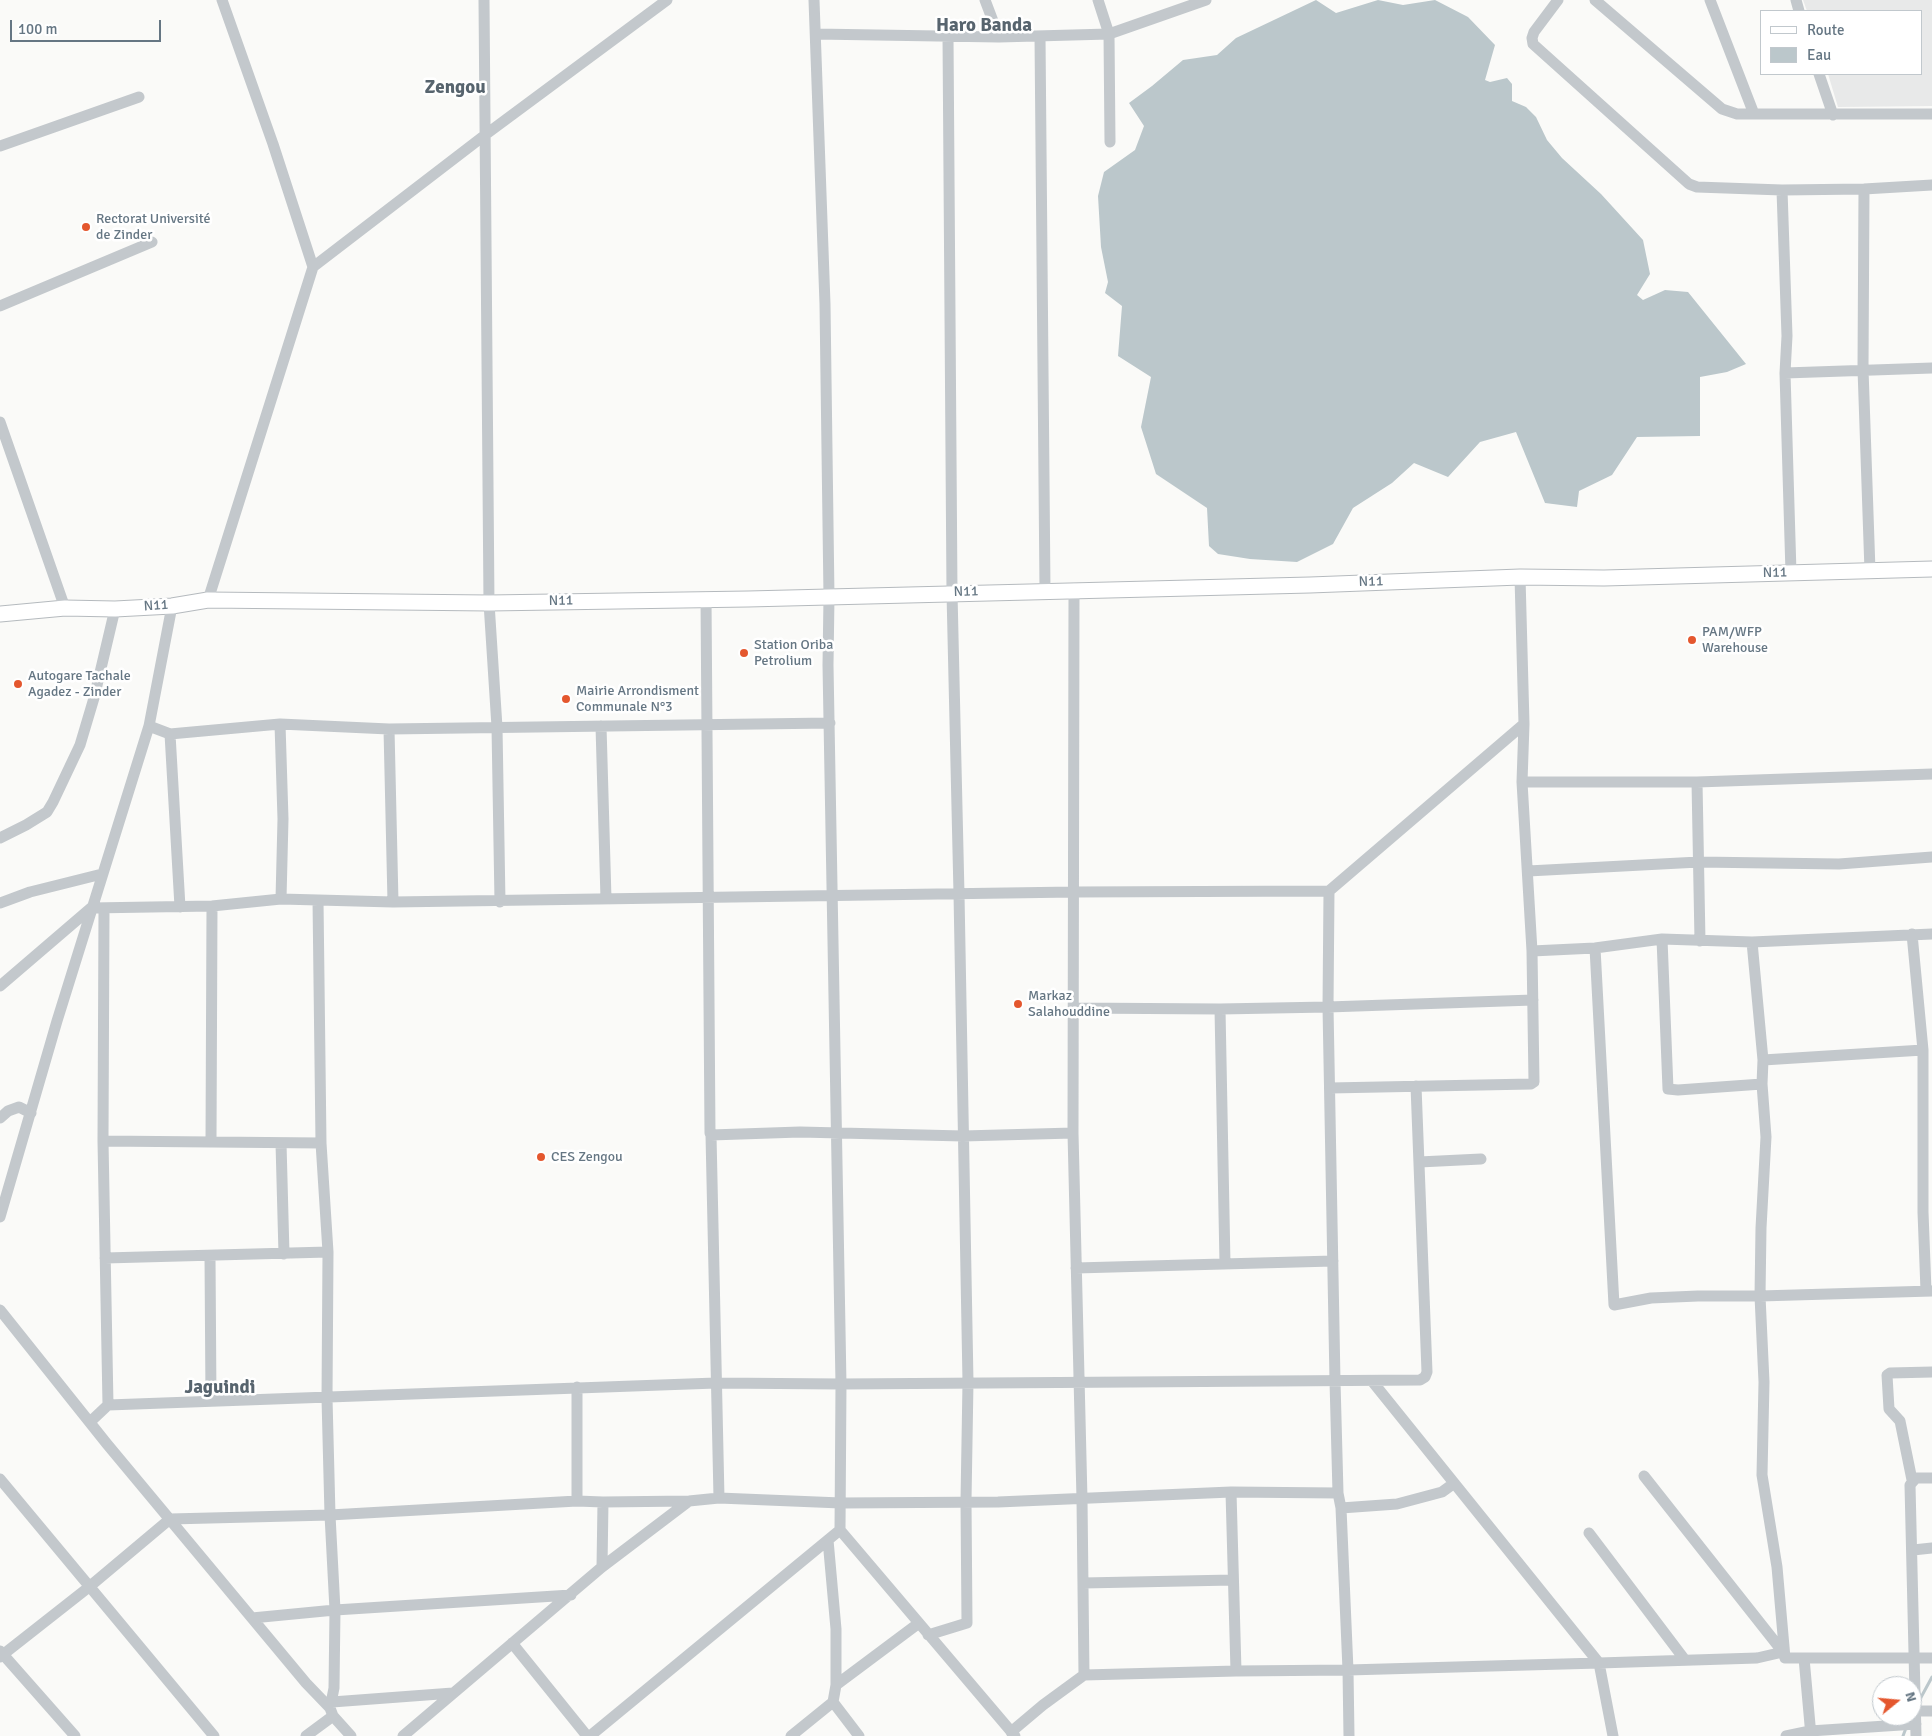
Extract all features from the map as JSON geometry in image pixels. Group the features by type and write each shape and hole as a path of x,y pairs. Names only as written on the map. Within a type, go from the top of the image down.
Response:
{"main road":[{"name":"N11","path":"0,614 66,608 116,609 172,606 208,600 489,603 1310,585 1520,577 1604,578 1932,569"}],"street":[{"path":"222,0 273,144 313,267"},
{"path":"484,0 489,603 497,727 500,902"},
{"path":"208,600 313,267 485,135 668,0"},
{"path":"814,0 825,314 835,1132 841,1384 840,1530 1013,1734 1084,1675 1599,1663 1757,1658 1784,1655 1804,1658 1932,1658"},
{"path":"985,0 999,37"},
{"path":"1098,0 1109,34 1110,142"},
{"path":"816,34 999,37 1109,34 1206,0"},
{"path":"1558,0 1534,32 1533,44 1682,179 1697,187 1782,190 1864,189 1932,185"},
{"path":"1595,0 1722,109 1737,114 1932,114"},
{"path":"1710,0 1754,114"},
{"path":"928,1636 967,1623 966,1501 968,1382 952,593 948,36"},
{"path":"1040,36 1045,590"},
{"path":"1819,75 1833,115"},
{"path":"0,146 139,97"},
{"path":"1864,189 1863,369 1870,571"},
{"path":"1782,190 1787,336 1785,373 1791,572"},
{"path":"0,306 152,242"},
{"path":"1785,373 1932,368"},
{"path":"0,422 66,608"},
{"path":"1330,1088 1531,1084 1534,1082 1532,951 1522,782 1524,724 1520,577"},
{"path":"1074,589 1073,1133 1082,1499 1084,1675"},
{"path":"706,598 710,1123 719,1498"},
{"path":"0,1217 91,908 149,726 172,606"},
{"path":"0,838 47,812 53,802 80,744 116,609"},
{"path":"149,726 170,734 280,724 389,729 830,723"},
{"path":"280,724 283,819 281,899"},
{"path":"0,986 91,908 212,906 281,899 500,902 1074,892 1329,891 1524,724"},
{"path":"601,726 606,899"},
{"path":"389,729 393,902"},
{"path":"170,734 180,907"},
{"path":"1522,782 1697,782 1932,774"},
{"path":"1697,782 1700,941"},
{"path":"1528,871 1699,862 1839,864 1932,857"},
{"path":"0,903 30,892 102,874"},
{"path":"1329,891 1328,1008 1335,1382 1338,1493 1341,1508 1348,1670 1349,1736"},
{"path":"306,1736 332,1709 334,1688 334,1610 327,1398 328,1252 321,1143 318,900"},
{"path":"211,1142 212,906"},
{"path":"104,908 103,1141 108,1405"},
{"path":"1595,948 1614,1305 1651,1298 1929,1291 1923,1212 1927,1136 1923,1050 1912,934"},
{"path":"1532,951 1595,948 1662,939 1752,942 1932,934"},
{"path":"1662,939 1668,1088 1678,1090 1762,1084"},
{"path":"1752,942 1763,1060 1762,1084 1766,1138 1760,1296 1764,1382 1762,1475 1776,1567 1784,1655"},
{"path":"1074,1008 1328,1008 1533,1000"},
{"path":"1220,1009 1225,1264"},
{"path":"1763,1060 1923,1050"},
{"path":"90,1422 108,1405 577,1387 716,1383 1335,1382 1420,1380 1425,1377 1427,1372 1416,1086"},
{"path":"0,1118 8,1111 18,1107 30,1113"},
{"path":"711,1135 835,1132 963,1136 1073,1133"},
{"path":"103,1141 321,1143"},
{"path":"281,1143 284,1254"},
{"path":"1419,1162 1481,1159"},
{"path":"104,1258 328,1252"},
{"path":"210,1256 211,1401"},
{"path":"1076,1268 1333,1261"},
{"path":"0,1310 252,1618 306,1682 332,1709 350,1736"},
{"path":"1914,1676 1913,1550 1910,1485 1912,1480 1900,1421 1889,1409 1887,1375 1890,1373 1932,1372"},
{"path":"1372,1381 1599,1663 1613,1736"},
{"path":"576,1501 577,1387"},
{"path":"1644,1476 1784,1655"},
{"path":"0,1478 214,1736"},
{"path":"1912,1480 1916,1478 1932,1478"},
{"path":"1341,1508 1397,1504 1442,1492 1453,1484"},
{"path":"75,1736 1,1655 89,1587 170,1519 330,1515 576,1501 689,1501 719,1498 841,1502 998,1502 1231,1492 1338,1493"},
{"path":"1231,1492 1236,1671"},
{"path":"403,1736 602,1567 689,1501"},
{"path":"602,1567 603,1502"},
{"path":"512,1643 589,1736 840,1530"},
{"path":"1589,1533 1685,1660"},
{"path":"791,1736 833,1702 836,1685 836,1630 828,1540"},
{"path":"1913,1550 1932,1548"},
{"path":"1083,1583 1233,1580"},
{"path":"252,1618 334,1610 571,1595"},
{"path":"836,1685 919,1623"},
{"path":"1804,1658 1811,1733"},
{"path":"332,1709 453,1693"},
{"path":"833,1702 860,1736"},
{"path":"1786,1736 1811,1733 1916,1730"}],"shaded area":[{"path":"1803,0 1932,0 1932,106 1838,107 1828,75 1922,75 1922,10 1807,10"}],"water":[{"path":"1316,0 1336,13 1378,0 1403,5 1435,0 1468,17 1495,45 1485,80 1490,82 1507,78 1512,84 1512,101 1526,107 1536,117 1547,140 1562,158 1601,194 1643,240 1650,274 1637,295 1643,300 1665,290 1688,292 1746,364 1727,372 1700,377 1700,436 1637,437 1612,475 1579,491 1577,507 1545,503 1516,432 1480,442 1448,477 1414,463 1392,483 1353,508 1333,544 1297,562 1250,559 1218,554 1209,546 1207,508 1156,474 1141,427 1151,377 1118,356 1122,306 1105,293 1108,282 1101,247 1098,196 1104,172 1135,150 1144,126 1129,103 1183,60 1217,55 1236,38"}],"waterway":[{"path":"1922,1695 1932,1677"},
{"path":"1903,1736 1906,1728"}],"place":[{"name":"Rectorat Université de Zinder","path":"86,227"},
{"name":"PAM/WFP Warehouse","path":"1692,640"},
{"name":"Station Oriba Petrolium","path":"744,653"},
{"name":"Autogare Tachale Agadez - Zinder","path":"18,684"},
{"name":"Mairie Arrondisment Communale N°3","path":"566,699"},
{"name":"Markaz Salahouddine","path":"1018,1004"},
{"name":"CES Zengou","path":"541,1157"}],"district":[{"name":"Haro Banda","path":"984,26"},
{"name":"Zengou","path":"455,88"},
{"name":"Jaguindi","path":"220,1388"}]}
